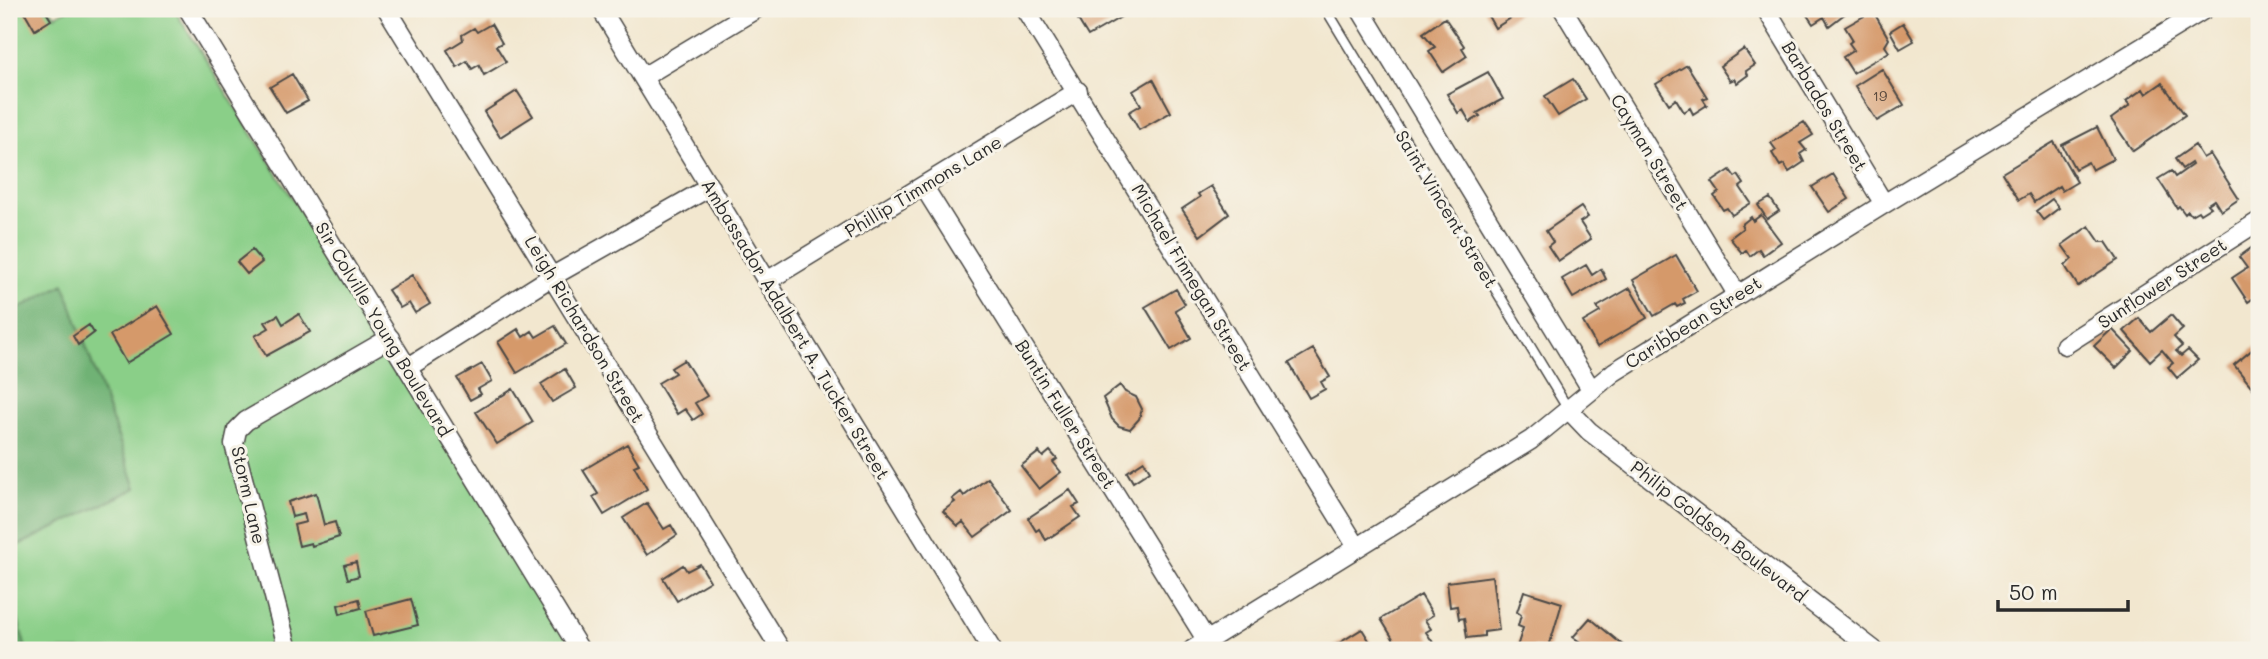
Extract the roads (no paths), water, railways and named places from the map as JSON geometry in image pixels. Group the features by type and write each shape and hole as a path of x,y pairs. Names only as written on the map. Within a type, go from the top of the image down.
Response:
{"street":[{"name":"Sir Colville Young Boulevard","path":"188,9 580,650"},
{"name":"Leigh Richardson Street","path":"387,9 781,650"},
{"name":"Ambassador Adalbert A. Tucker Street","path":"601,9 992,650"},
{"path":"643,77 756,9"},
{"name":"Michael Finnegan Street","path":"1025,9 1357,547"},
{"name":"Saint Vincent Street","path":"1360,9 1591,389"},
{"name":"Cayman Street","path":"1563,9 1737,294"},
{"name":"Barbados Street","path":"1766,9 1884,204"},
{"name":"Caribbean Street","path":"1200,646 1531,440 1614,372 1737,294 2205,9"},
{"name":"Phillip Timmons Lane","path":"767,281 1078,91"},
{"path":"407,368 553,276 710,187"},
{"name":"Buntin Fuller Street","path":"924,187 1200,646"},
{"name":"Sunflower Street","path":"2065,345 2259,221"},
{"name":"Storm Lane","path":"288,650 234,444 237,430 246,421 390,338"},
{"name":"Philip Goldson Boulevard","path":"1568,409 1589,431 1874,650"}],"lane":[{"name":"Saint Vincent Street","path":"1326,9 1568,409"}]}
